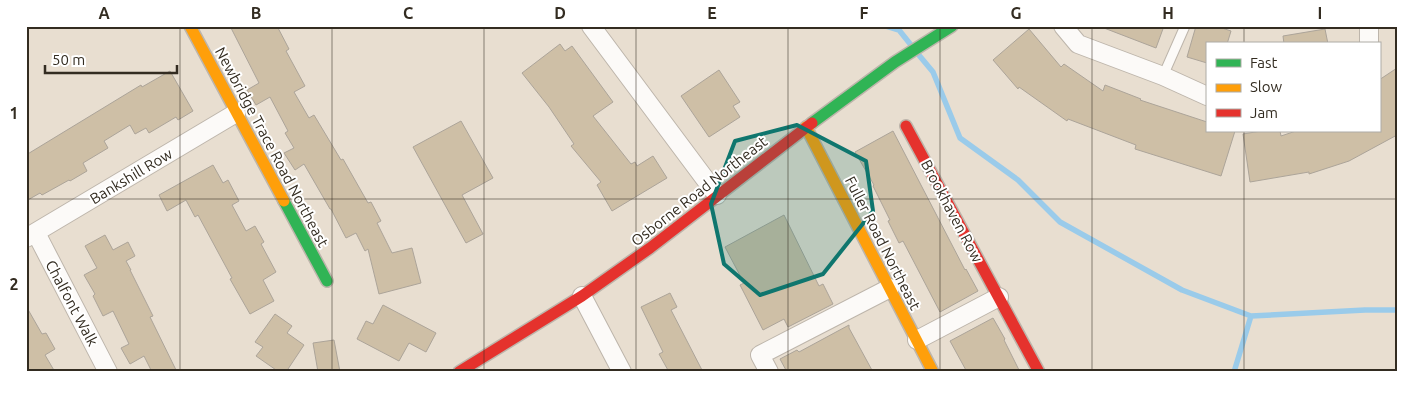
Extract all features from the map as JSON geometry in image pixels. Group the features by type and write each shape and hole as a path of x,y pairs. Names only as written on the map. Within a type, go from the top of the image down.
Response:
{"street":[{"name":"Newbridge Trace Road Northeast","path":"190,26 327,281"},
{"path":"591,26 717,195"},
{"name":"Osborne Road Northeast","path":"459,372 582,296 650,248 806,127 895,62 952,26"},
{"path":"1063,26 1078,44 1163,76 1206,96"},
{"path":"1369,26 1369,42"},
{"name":"Bankshill Row","path":"31,236 236,112"},
{"name":"Brookhaven Row","path":"906,126 1039,372"},
{"name":"Fuller Road Northeast","path":"806,127 933,372"},
{"name":"Chalfont Walk","path":"31,236 108,372"},
{"path":"769,372 760,355 890,288"},
{"path":"582,296 622,372"},
{"path":"917,340 999,297"}],"lane":[{"path":"1163,76 1185,26"}],"highlighted area":[{"path":"797,125 866,161 873,211 823,274 760,295 724,264 711,204 735,141"}],"building":[{"path":"230,26 277,26 289,49 286,51 305,86 294,92 309,118 314,115 341,160 343,159 368,203 371,202 381,221 377,223 392,253 412,248 421,283 379,294 368,249 365,251 356,233 346,238 304,164 295,170 284,153 294,148 285,133 288,131 270,97 256,105 247,90 259,83"},
{"path":"1104,26 1164,26 1156,48 1104,28"},
{"path":"1196,26 1216,26 1231,31 1228,42 1206,42 1206,63 1187,57"},
{"path":"1029,29 1061,67 1064,64 1103,91 1105,85 1140,100 1206,122 1206,132 1235,132 1221,176 1135,149 1136,145 1068,119 1067,121 1019,87 1018,89 993,60"},
{"path":"1325,29 1328,42 1284,42 1283,36"},
{"path":"560,44 565,51 572,46 613,102 593,116 631,164 635,162 637,166 653,156 667,178 612,211 597,185 601,182 571,146 574,144 549,107 522,73"},
{"path":"1397,68 1397,135 1349,161 1309,174 1309,172 1250,182 1243,134 1280,132 1281,136 1293,132 1380,132 1380,79"},
{"path":"719,70 740,102 733,106 740,117 709,137 681,96"},
{"path":"170,71 193,111 178,120 176,117 149,133 146,128 135,134 130,125 104,141 108,148 83,163 87,171 42,195 40,193 26,201 26,155 141,85 142,87"},
{"path":"461,121 493,178 462,195 483,234 466,243 413,147"},
{"path":"893,131 965,270 978,291 940,312 903,241 899,243 874,185 855,152"},
{"path":"213,165 223,183 228,180 239,201 232,205 246,231 255,226 264,242 261,244 276,272 263,280 274,301 250,314 198,215 195,217 186,200 167,211 159,195"},
{"path":"784,215 819,286 823,284 833,304 788,327 784,319 763,330 740,285 744,283 725,247"},
{"path":"105,235 113,250 128,242 135,256 126,261 153,316 150,317 177,372 152,372 144,356 130,364 121,348 129,344 113,311 103,316 93,296 95,294 84,275 97,268 85,246"},
{"path":"670,293 677,307 671,310 703,372 669,372 659,354 663,352 641,307"},
{"path":"383,305 436,333 426,352 409,343 399,361 357,339 366,321 373,324"},
{"path":"26,306 42,334 46,333 55,349 45,355 55,372 26,372"},
{"path":"275,314 292,326 287,333 304,345 286,372 279,372 256,356 263,347 255,342"},
{"path":"993,318 1020,372 967,372 950,341"},
{"path":"849,325 873,372 787,372 780,359 797,350 799,352"},
{"path":"334,340 340,372 318,372 313,343"}],"waterway":[{"path":"886,26 899,30 911,45"},
{"path":"918,54 933,72 960,138 1018,180 1060,222 1182,290 1251,316 1397,310"},
{"path":"1234,372 1251,316"}],"traffic: fast":[{"path":"812,123 895,62 952,26"},
{"path":"284,201 327,281"}],"traffic: slow":[{"path":"190,26 284,201"},
{"path":"806,127 933,372"}],"traffic: jam":[{"path":"459,372 582,296 650,248 812,123"},
{"path":"906,126 1039,372"}]}
